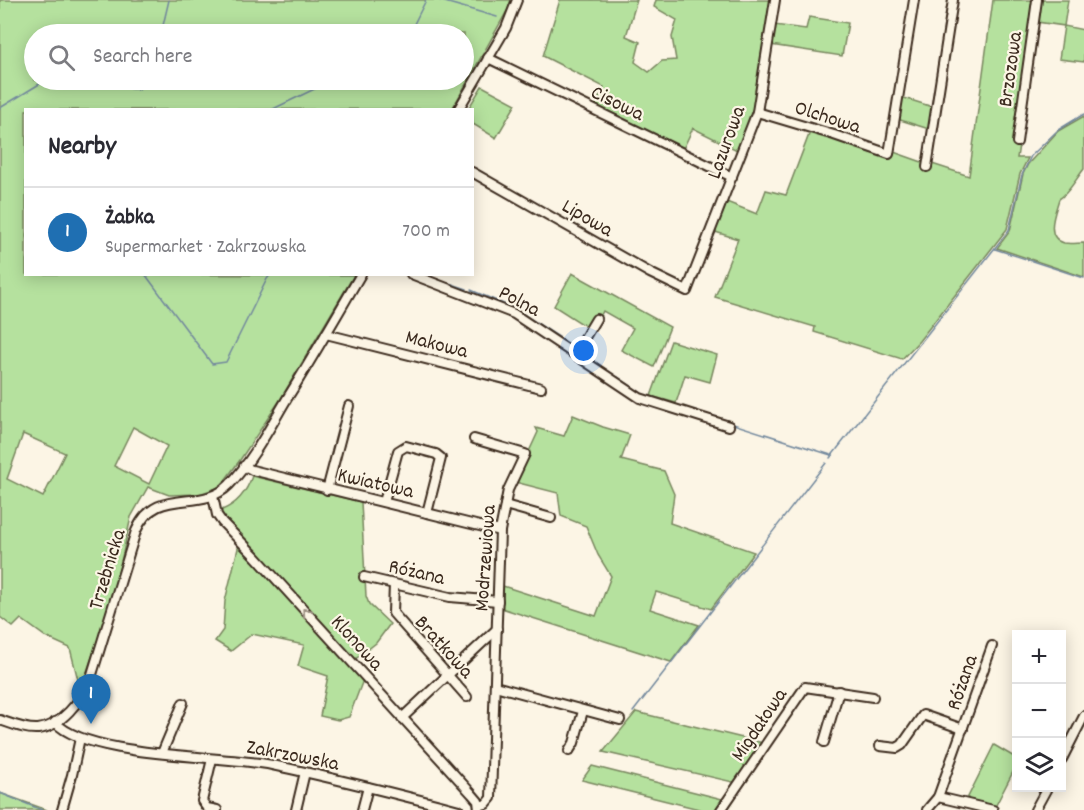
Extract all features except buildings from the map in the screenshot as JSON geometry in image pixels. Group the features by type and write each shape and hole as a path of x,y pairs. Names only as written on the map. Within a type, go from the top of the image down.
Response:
{"street":[{"path":"474,83 506,28 517,0"},
{"name":"Lazurowa","path":"687,291 757,112 775,0"},
{"name":"Olchowa","path":"757,112 889,154 914,0"},
{"path":"927,167 953,0"},
{"name":"Brzozowa","path":"1017,142 1037,0"},
{"name":"Cisowa","path":"489,58 732,177"},
{"path":"459,108 470,90"},
{"name":"Lipowa","path":"474,173 650,273 687,291"},
{"path":"213,496 227,487 244,466 270,427 360,276"},
{"name":"Polna","path":"416,276 508,312 640,398 729,426"},
{"path":"575,354 596,319"},
{"name":"Makowa","path":"326,334 541,388"},
{"path":"327,490 349,406"},
{"name":"Modrzewiowa","path":"474,439 525,454 508,490 500,531 491,798 479,808"},
{"path":"384,502 398,451 406,446 436,454 441,458 427,513"},
{"name":"Kwiatowa","path":"244,466 327,490 500,531"},
{"name":"Klonowa","path":"213,496 217,515 471,794 479,808"},
{"name":"Trzebnicka","path":"55,722 85,692 90,681 136,531 142,519 158,505 213,496"},
{"path":"505,505 551,518"},
{"name":"Różana","path":"364,577 450,597 498,601"},
{"name":"Bratkowa","path":"394,584 393,613 466,697"},
{"path":"402,718 497,629"},
{"name":"Różana","path":"927,810 938,797 992,646"},
{"path":"495,686 620,720"},
{"name":"Migdałowa","path":"721,810 805,687 873,697"},
{"path":"824,742 839,691"},
{"path":"162,753 183,703"},
{"path":"569,751 574,743 583,711"},
{"name":"Różana","path":"880,746 897,748 902,745 923,715 963,729"},
{"path":"1066,751 1084,716"},
{"path":"0,720 36,729 55,722"},
{"name":"Zakrzowska","path":"55,722 66,733 80,738 162,753 269,764 459,810"},
{"path":"62,810 80,738"},
{"path":"212,759 202,801 207,808 217,810"},
{"path":"296,810 305,772"},
{"path":"362,810 368,787"},
{"path":"1035,810 1045,792"},
{"path":"938,797 993,810"}],"green space":[{"path":"0,0 511,0 474,70 474,24 24,24 24,90 463,90 453,108 24,108 24,276 353,276 280,400 220,487 199,494 169,495 148,487 131,517 114,593 83,683 78,680 70,648 46,637 21,619 13,627 0,617","holes":["133,427 167,446 149,484 114,466","23,434 65,453 43,497 7,479"]},
{"path":"560,0 637,0 626,36 640,42 635,62 649,72 662,61 676,60 672,37 677,20 654,7 656,0 771,0 753,113 739,151 693,128 682,151 594,108 604,87 543,56"},
{"path":"993,0 1036,0 1013,144 1019,145 1017,158 1028,158 1020,174 1007,229 919,341 902,359 814,332 815,327 715,297 738,239 712,231 724,201 757,214 766,190 786,195 810,132 890,158 891,151 922,162 924,157 930,158 929,163 969,176"},
{"path":"1040,0 1068,0 1064,26 1037,22"},
{"path":"809,17 848,23 842,56 771,45 774,25 806,29"},
{"path":"1064,26 1084,30 1084,62 1059,59"},
{"path":"482,86 516,104 496,138 474,125 474,108 469,108"},
{"path":"901,97 933,107 929,129 897,119"},
{"path":"1084,116 1084,169 1069,190 1059,199 1052,224 1054,236 1058,240 1064,243 1084,243 1084,277 997,248 1010,231 1023,174 1028,164 1058,131"},
{"path":"572,273 670,327 654,367 621,350 633,328 603,311 593,331 554,306"},
{"path":"671,341 717,355 710,382 685,375 676,403 651,396"},
{"path":"573,415 630,435 621,460 664,471 674,494 670,523 754,552 711,609 656,592 650,609 699,625 671,662 501,608 503,586 596,616 611,576 598,555 586,526 561,516 558,493 515,482 538,432 536,428 564,436"},
{"path":"252,476 361,502 366,596 369,604 390,624 376,643 349,664 363,680 349,717 338,720 320,716 328,676 298,666 304,645 252,634 231,651 215,641 223,630 225,601 241,536 220,513 241,496"},
{"path":"636,712 763,743 737,783 603,752"},
{"path":"994,745 1012,756 1012,774 995,807 966,801"},
{"path":"592,766 726,800 718,810 703,810 582,780"},
{"path":"0,793 47,810 0,810"}],"waterway":[{"path":"163,24 169,0"},
{"path":"414,24 426,0"},
{"path":"438,0 497,17"},
{"path":"0,108 30,90"},
{"path":"275,108 312,90"},
{"path":"830,458 1009,230 1022,175 1031,156 1058,130 1084,114"},
{"path":"995,249 1084,278"},
{"path":"146,276 212,364 226,362 269,276"},
{"path":"449,283 467,289"},
{"path":"471,290 513,308"},
{"path":"520,312 574,347"},
{"path":"581,352 613,374"},
{"path":"618,377 644,395"},
{"path":"659,400 679,406"},
{"path":"683,408 831,455"},
{"path":"633,712 826,463"},
{"path":"0,793 42,810"}],"place":[{"name":"Żabka","path":"91,724"}]}
